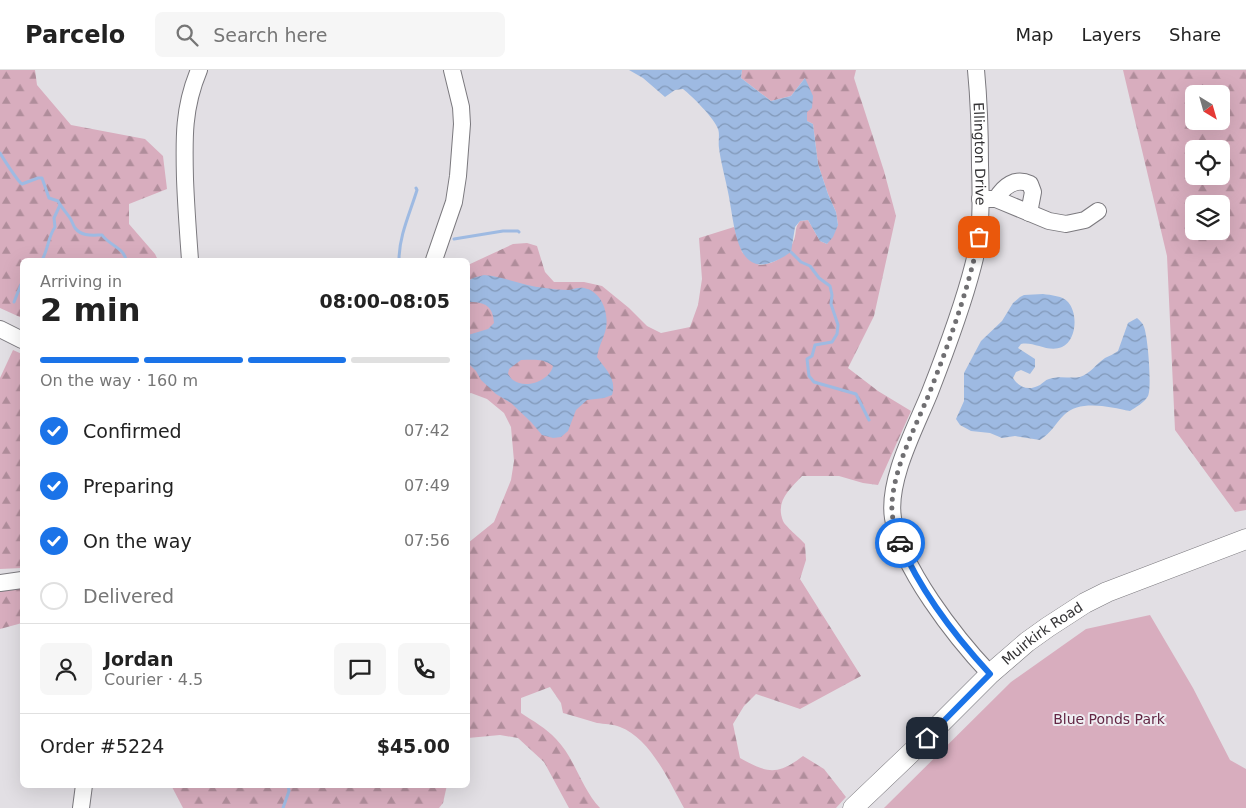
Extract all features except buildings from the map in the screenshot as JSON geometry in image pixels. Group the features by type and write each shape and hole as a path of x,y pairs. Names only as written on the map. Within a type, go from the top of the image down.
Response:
{"main road":[{"name":"Muirkirk Road","path":"853,808 990,674 1027,642 1086,603 1109,591 1246,539"}],"street":[{"path":"190,258 183,142 188,100 198,70"},
{"path":"435,258 454,202 458,176 462,124 461,107 452,70"},
{"name":"Ellington Drive","path":"976,70 979,124 988,199 969,280 950,340 899,472 892,502 892,517 896,534 906,557 926,592 948,623 990,674"},
{"path":"988,199 1010,184 1019,181 1025,182 1030,184 1033,192 1029,213"},
{"path":"988,199 1049,221 1066,224 1084,220 1098,211"},
{"path":"0,329 20,339"},
{"path":"0,583 20,580"},
{"path":"81,808 84,788"}],"green space":[{"path":"0,70 35,70 37,85 71,125 145,139 163,156 167,189 129,204 129,224 157,258 20,258 20,317 0,308"},
{"path":"742,70 856,70 854,78 884,171 896,216 874,316 848,368 878,391 911,411 878,485 839,476 802,476 785,496 781,507 784,523 805,544 806,560 800,579 861,676 800,709 756,694 744,706 733,724 740,758 758,767 772,770 786,767 803,756 824,769 846,797 836,808 684,808 658,761 641,740 617,726 597,723 563,713 561,703 550,687 521,698 521,713 548,731 563,747 593,800 600,808 569,808 544,762 518,738 500,735 470,738 470,541 494,522 511,480 514,461 511,427 504,413 487,399 470,393 470,264 513,244 527,243 537,246 545,272 554,282 584,282 602,286 647,326 661,333 690,327 698,305 702,279 699,238 734,227 742,252 759,265 776,261 785,255 795,237 800,221 808,220 820,241 827,244 838,225 836,212 818,164 813,124 807,121 805,78 791,96 771,101 741,78"},
{"path":"1123,70 1246,70 1246,510 1235,512 1175,430 1167,256"},
{"path":"13,350 20,353 20,568 0,569 0,378"},
{"path":"20,585 20,624 0,629 0,586"},
{"name":"Blue Ponds Park","path":"1150,615 1193,688 1230,760 1246,769 1246,808 884,808 1011,682 1086,629"},
{"path":"173,788 446,788 443,803 439,808 183,808"}],"water":[{"path":"629,70 742,70 741,78 771,101 791,96 805,78 813,96 812,108 807,112 807,121 813,124 818,164 836,212 838,225 833,237 827,244 820,241 808,220 800,221 795,227 791,252 773,262 760,264 750,261 743,253 734,227 720,154 719,131 713,120 683,89 675,90 665,97 643,78"},
{"path":"484,275 560,290 584,288 595,293 605,309 607,322 597,357 612,379 612,395 587,400 576,410 568,431 561,437 553,438 542,435 511,403 496,394 481,380 470,365 470,334 488,329 494,323 492,313 487,306 470,302 470,280","holes":["521,360 549,363 553,366 547,376 531,384 518,383 512,380 508,374 509,369"]},
{"path":"1043,294 1060,297 1068,302 1074,319 1073,333 1071,339 1062,347 1052,349 1031,344 1021,344 1018,348 1035,359 1035,367 1030,374 1021,370 1016,372 1013,378 1018,384 1025,388 1032,388 1053,378 1084,376 1105,358 1118,351 1128,323 1137,318 1144,326 1147,341 1150,373 1148,396 1142,403 1130,411 1096,406 1078,407 1064,415 1040,440 1015,436 1002,438 990,433 971,431 960,425 956,419 964,401 964,373 981,341 1002,321 1013,303 1020,297"}],"waterway":[{"path":"0,153 22,184 42,178 49,198 58,201 78,231 88,235 102,235 119,249 126,258"},
{"path":"399,258 403,233 417,190 416,188"},
{"path":"43,258 55,227 54,218 60,205"},
{"path":"454,239 503,231 519,232"},
{"path":"791,252 801,262 810,266 819,278 830,286 831,304 838,325 837,334 832,342 815,345 812,356 807,359 809,376 814,382 856,394 869,420"},
{"path":"14,302 20,287"},
{"path":"283,808 288,788"}],"way so far":[{"path":"900,543 892,517 892,502 899,472 950,340 969,280 979,237"}],"route":[{"path":"900,543 926,592 975,658 990,674 927,738"}]}
